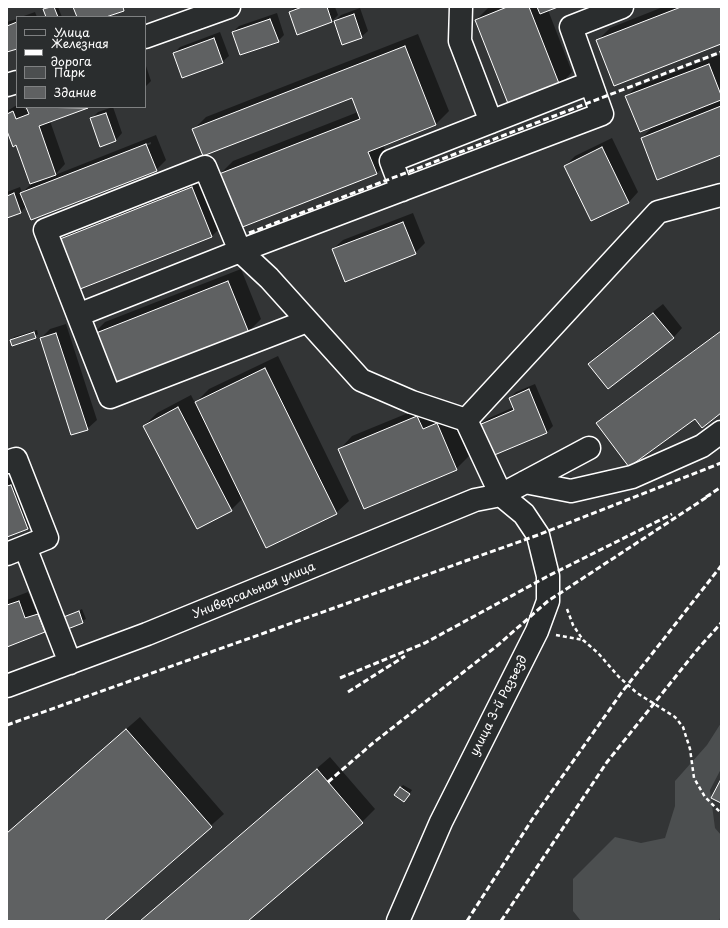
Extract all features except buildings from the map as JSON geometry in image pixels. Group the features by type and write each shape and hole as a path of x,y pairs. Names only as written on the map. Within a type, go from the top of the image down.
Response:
{"street":[{"path":"146,36 229,7"},
{"path":"461,7 460,41 492,122"},
{"path":"78,315 240,251 602,114 571,27 622,7"},
{"path":"402,190 391,161 590,83"},
{"path":"306,321 110,397 45,230 205,167 240,251 269,278 306,321 361,380 412,402 466,420 501,495"},
{"path":"466,420 658,212 721,195"},
{"path":"525,482 571,491 632,477 702,446 721,432"},
{"name":"Универсальная улица","path":"7,686 147,634 475,500 501,495 589,448"},
{"path":"7,462 16,459 47,538 16,550 70,663"},
{"name":"улица 3-й Разъезд","path":"398,921 441,822 535,635 548,601 548,576 538,536 524,514 501,495"}],"path":[{"path":"565,604 573,625 583,640 598,653 619,677 637,693 675,717 683,727 690,749 694,778 705,797 721,813"},
{"path":"535,635 558,635 583,640"}],"green space":[{"path":"721,723 721,769 710,790 715,828 721,835 721,915 719,921 581,921 573,911 573,879 615,837 641,843 665,838 675,806 675,781 707,745"}],"railway":[{"path":"249,233 721,52"},
{"path":"7,725 538,535 721,463"},
{"path":"706,497 721,487"},
{"path":"328,782 373,743 498,645 548,601 710,495"},
{"path":"340,678 425,643 548,576 672,514"},
{"path":"467,921 535,815 622,692 721,566"},
{"path":"501,921 607,762 697,650 721,623"},
{"path":"348,692 405,656"}]}
